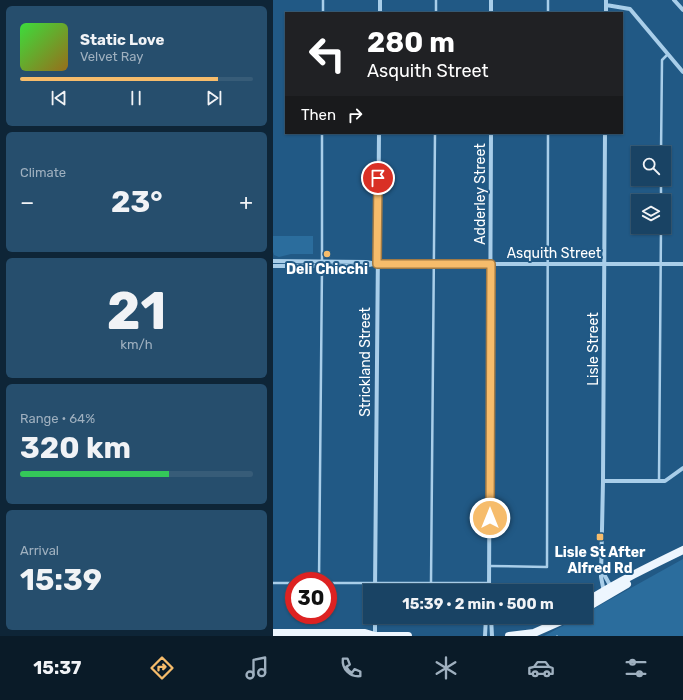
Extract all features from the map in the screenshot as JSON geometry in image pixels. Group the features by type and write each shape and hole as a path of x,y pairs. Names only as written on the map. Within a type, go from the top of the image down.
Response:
{"main road":[{"path":"593,599 683,550"},
{"path":"593,603 609,591"},
{"path":"509,636 534,633 555,624"},
{"path":"273,633 365,633 375,636 408,636"}],"street":[{"path":"380,0 380,12"},
{"path":"491,0 491,12"},
{"path":"606,0 606,12"},
{"path":"674,0 683,10"},
{"path":"606,5 630,9 683,72"},
{"name":"Strickland Street","path":"375,583 379,134"},
{"name":"Adderley Street","path":"489,583 491,134"},
{"name":"Lisle Street","path":"605,134 601,577 609,591"},
{"name":"Asquith Street","path":"273,261 365,266 377,264 683,264"},
{"name":"Asquith Street","path":"273,266 321,264"},
{"path":"603,481 665,481 683,468"},
{"name":"Lisle Street","path":"602,566 609,591"},
{"path":"375,624 375,636"},
{"path":"485,636 486,624"},
{"path":"491,624 491,636"}],"lane":[{"path":"323,0 323,12"},
{"path":"436,0 436,12"},
{"path":"548,0 548,12"},
{"path":"661,146 662,60 668,54"},
{"path":"319,572 322,134"},
{"path":"431,583 435,134"},
{"path":"489,566 547,567 548,134"},
{"path":"659,481 661,234"},
{"path":"273,583 285,583"},
{"path":"337,583 489,583"}],"shaded area":[{"path":"273,236 313,236 313,254 291,254 279,257 274,255"},
{"path":"683,559 683,636 544,636 566,624 593,624 593,609"}],"place":[{"name":"Deli Chicchi","path":"327,254"},
{"name":"Lisle St After Alfred Rd","path":"600,537"}],"route":[{"path":"378,178 377,264 491,264 490,518"}]}
